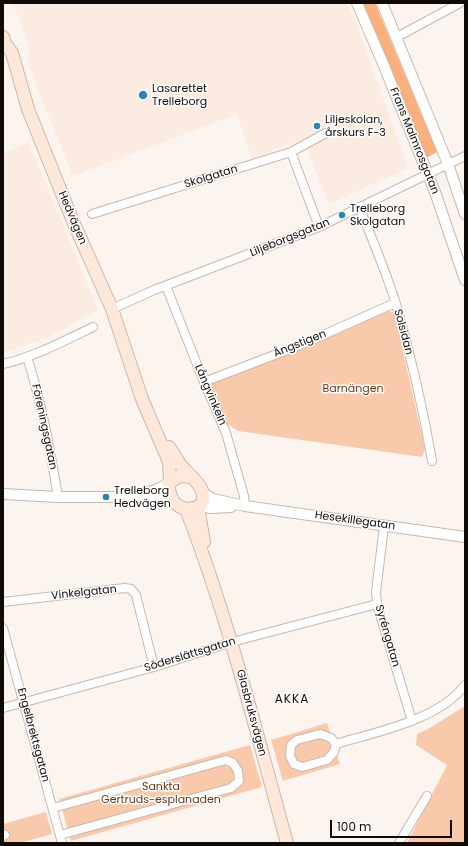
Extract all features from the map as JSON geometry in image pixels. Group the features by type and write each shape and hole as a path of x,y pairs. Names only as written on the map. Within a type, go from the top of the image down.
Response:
{"main road":[{"name":"Hedvägen","path":"3,37 5,43 12,52 28,109 72,219 112,309 142,399 169,462 170,493 174,502"},
{"name":"Hedvägen","path":"142,399 180,464 202,489 203,493"},
{"path":"170,482 179,476 191,476"},
{"path":"174,502 181,507 195,507 204,498 203,493"},
{"name":"Glasbruksvägen","path":"195,507 214,584 232,642 287,843"}],"street":[{"name":"Frans Malmrosgatan","path":"357,3 427,174 456,249 465,280"},
{"name":"Frans Malmrosgatan","path":"382,3 448,164 465,214"},
{"path":"397,37 460,3"},
{"name":"Skolgatan","path":"92,214 291,152 326,133"},
{"path":"291,152 319,227"},
{"name":"Liljeborgsgatan","path":"112,309 166,286 319,227 465,156"},
{"name":"Solsidan","path":"359,207 395,302 414,374 432,461"},
{"name":"Långvinkeln","path":"166,286 226,433 244,496 245,506"},
{"name":"Ängstigen","path":"204,382 303,344 395,302"},
{"path":"3,364 27,357 93,327"},
{"name":"Föreningsgatan","path":"27,357 42,408 58,497"},
{"path":"137,497 158,489 170,482"},
{"name":"Hesekillegatan","path":"203,493 214,499 245,506 465,537"},
{"path":"3,494 58,497 137,497 174,502"},
{"name":"Hesekillegatan","path":"195,507 211,508 245,506"},
{"name":"Syréngatan","path":"384,526 376,592 377,604 412,721"},
{"name":"Vinkelgatan","path":"3,602 125,588 131,590 136,595 154,667"},
{"name":"Söderslättsgatan","path":"3,708 154,667 232,642 377,604"},
{"name":"Engelbrektsgatan","path":"3,628 61,839"},
{"path":"336,744 412,721 436,710 465,685"},
{"path":"320,734 331,738 336,744 334,752 327,760 302,767 294,764 290,756 292,745 297,740 320,734"},
{"path":"53,808 226,760 233,762 238,771 239,781 231,788 61,839"},
{"path":"399,843 427,796"}],"shaded area":[{"name":"Lasarettet Trelleborg","path":"13,3 347,3 358,28 408,168 329,204 303,139 252,158 237,114 73,176 34,80 28,59 30,48"},
{"path":"362,3 375,3 437,152 426,158"},
{"path":"29,143 98,310 49,337 3,352 3,153"}],"green space":[{"name":"Barnängen","path":"387,311 394,312 425,449 422,457 238,431 224,422 210,388 213,383 300,350"},
{"path":"465,706 465,843 407,843 447,765 416,745 417,734 430,728"},
{"path":"327,723 340,764 283,781 271,740"},
{"name":"Sankta Gertruds-esplanaden","path":"250,745 262,787 71,841 59,799"},
{"path":"46,812 52,834 20,843 3,843 3,824"}],"place":[{"name":"Lasarettet Trelleborg","path":"143,95"},
{"name":"Liljeskolan, årskurs F-3","path":"317,126"},
{"name":"Trelleborg Skolgatan","path":"342,215"},
{"name":"Trelleborg Hedvägen","path":"106,497"}],"district":[{"name":"AKKA","path":"292,700"}]}
